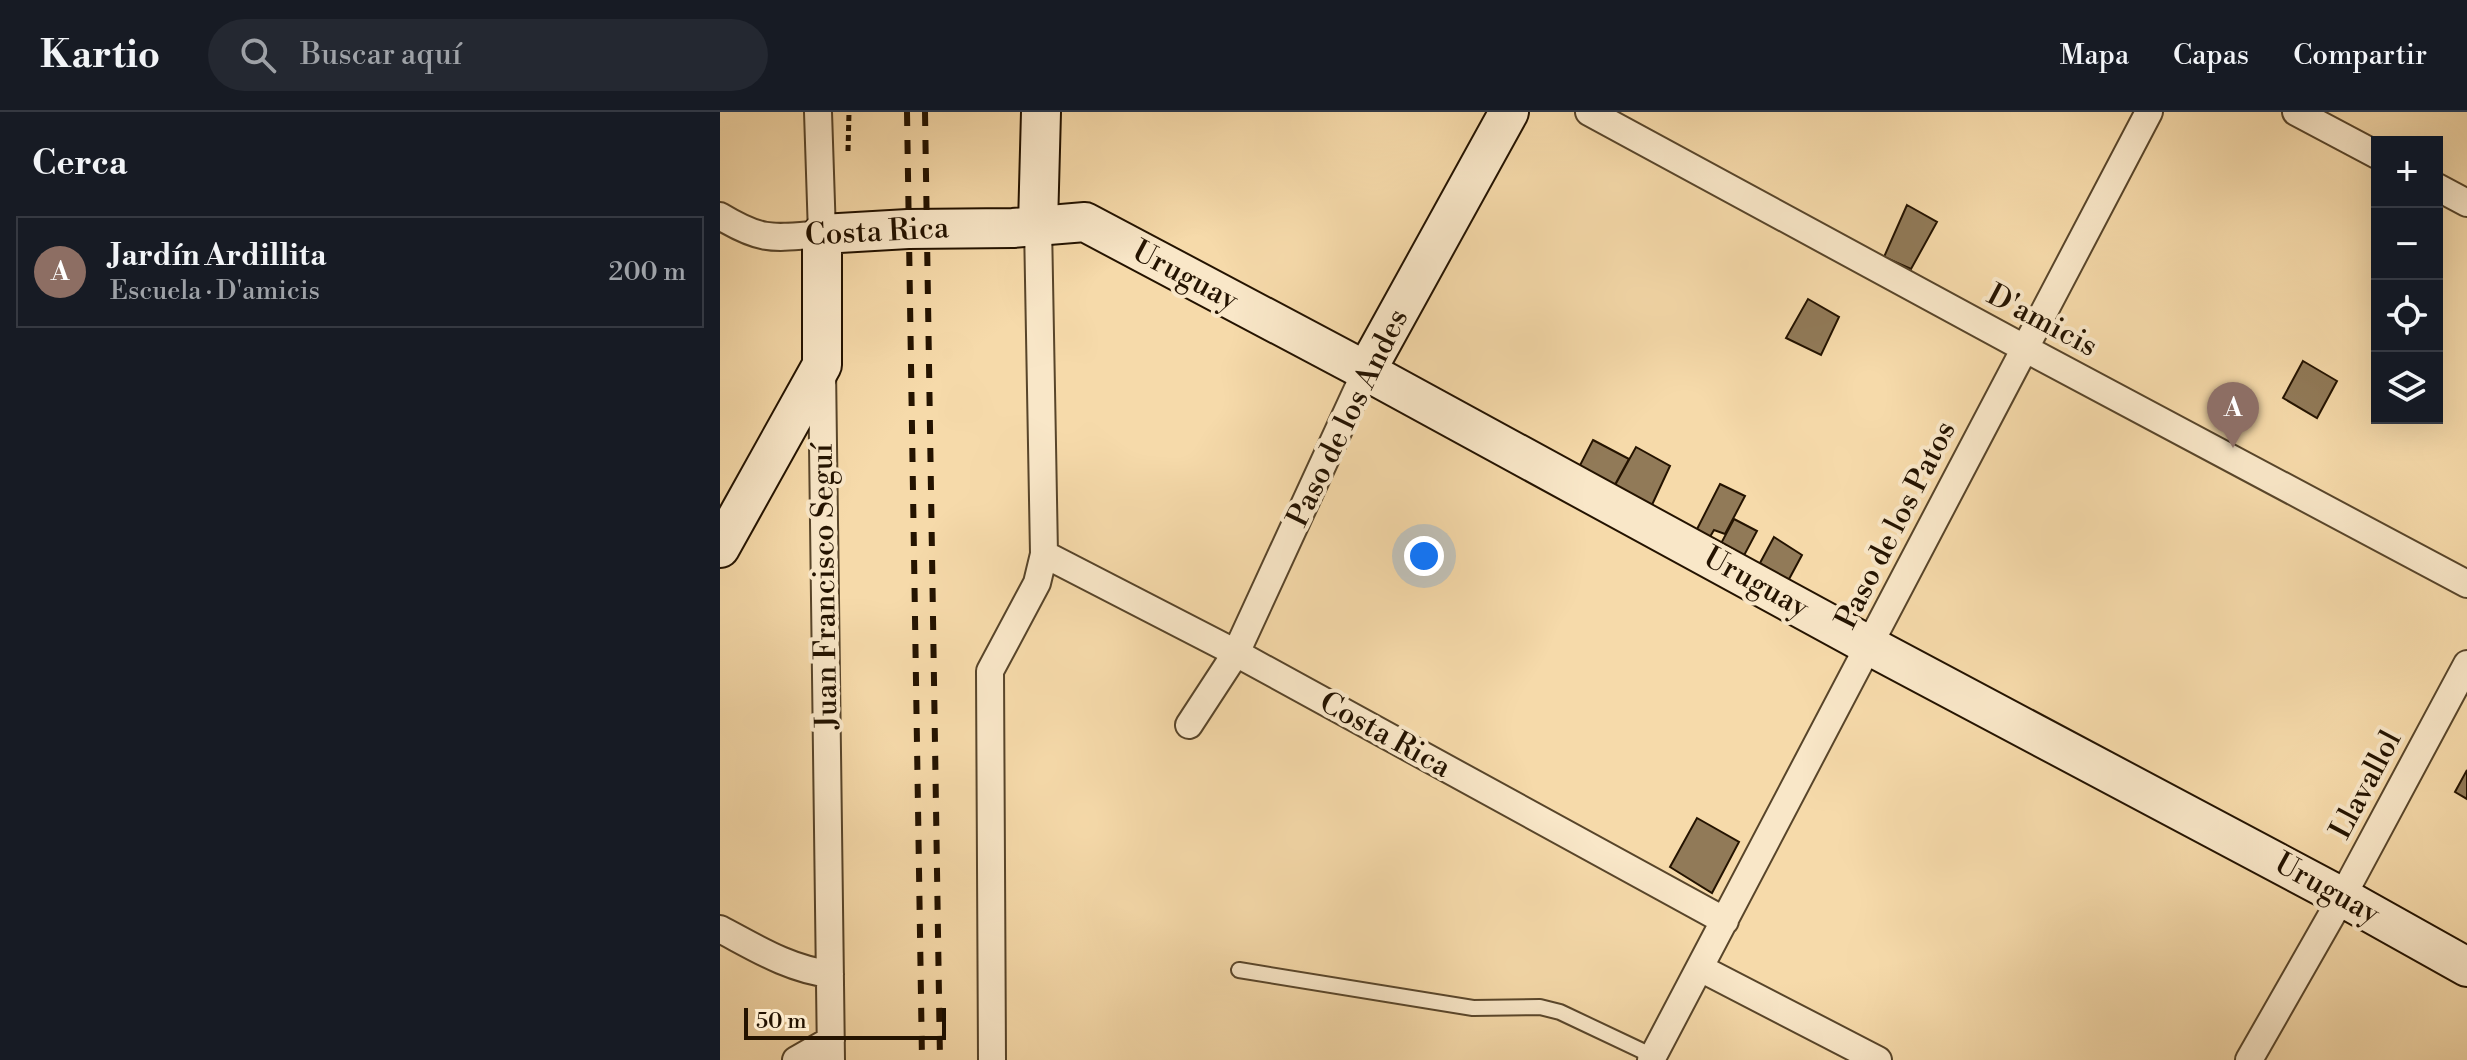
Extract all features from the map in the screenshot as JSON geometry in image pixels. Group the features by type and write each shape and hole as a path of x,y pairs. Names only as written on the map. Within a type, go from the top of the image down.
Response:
{"street":[{"name":"Juan Francisco Seguí","path":"818,112 831,1050"},
{"path":"992,1060 990,671 1037,583 1044,554 1038,225 1041,112"},
{"name":"Paso de los Andes","path":"1189,725 1236,653 1366,371 1509,112"},
{"name":"D'amicis","path":"1589,112 2467,584"},
{"name":"Paso de los Patos","path":"1652,1058 2149,112"},
{"path":"2296,112 2371,152"},
{"path":"2443,190 2467,203"},
{"name":"Costa Rica","path":"720,216 761,237 777,238 908,229 1038,225"},
{"name":"Uruguay","path":"1038,225 1085,222 2467,967"},
{"path":"720,548 822,365"},
{"name":"Costa Rica","path":"1044,554 1236,653 1725,921"},
{"name":"Llavallol","path":"2249,1060 2342,897 2467,664"},
{"path":"720,929 785,963 811,972 830,974"},
{"path":"1700,968 1878,1060"},
{"path":"796,1060 831,1050"}],"lane":[{"path":"1239,970 1473,1008 1540,1007 1560,1012 1652,1058"}],"building":[{"path":"1907,205 1937,222 1911,269 1884,257"},
{"path":"1808,299 1839,317 1821,355 1786,338"},
{"path":"2303,361 2337,381 2317,418 2283,398"},
{"path":"1593,440 1629,459 1611,492 1576,473"},
{"path":"1636,447 1670,466 1651,507 1614,487"},
{"path":"1720,484 1745,496 1725,534 1714,530 1707,542 1694,535"},
{"path":"1734,519 1757,531 1740,563 1717,551"},
{"path":"1774,537 1802,555 1788,581 1760,563"},
{"path":"2467,770 2467,799 2455,792"},
{"path":"1697,818 1739,842 1712,893 1670,867"}],"railway":[{"path":"907,112 922,1060"},
{"path":"925,112 940,1060"}],"place":[{"name":"Jardín Ardillita","path":"2233,448"}]}
